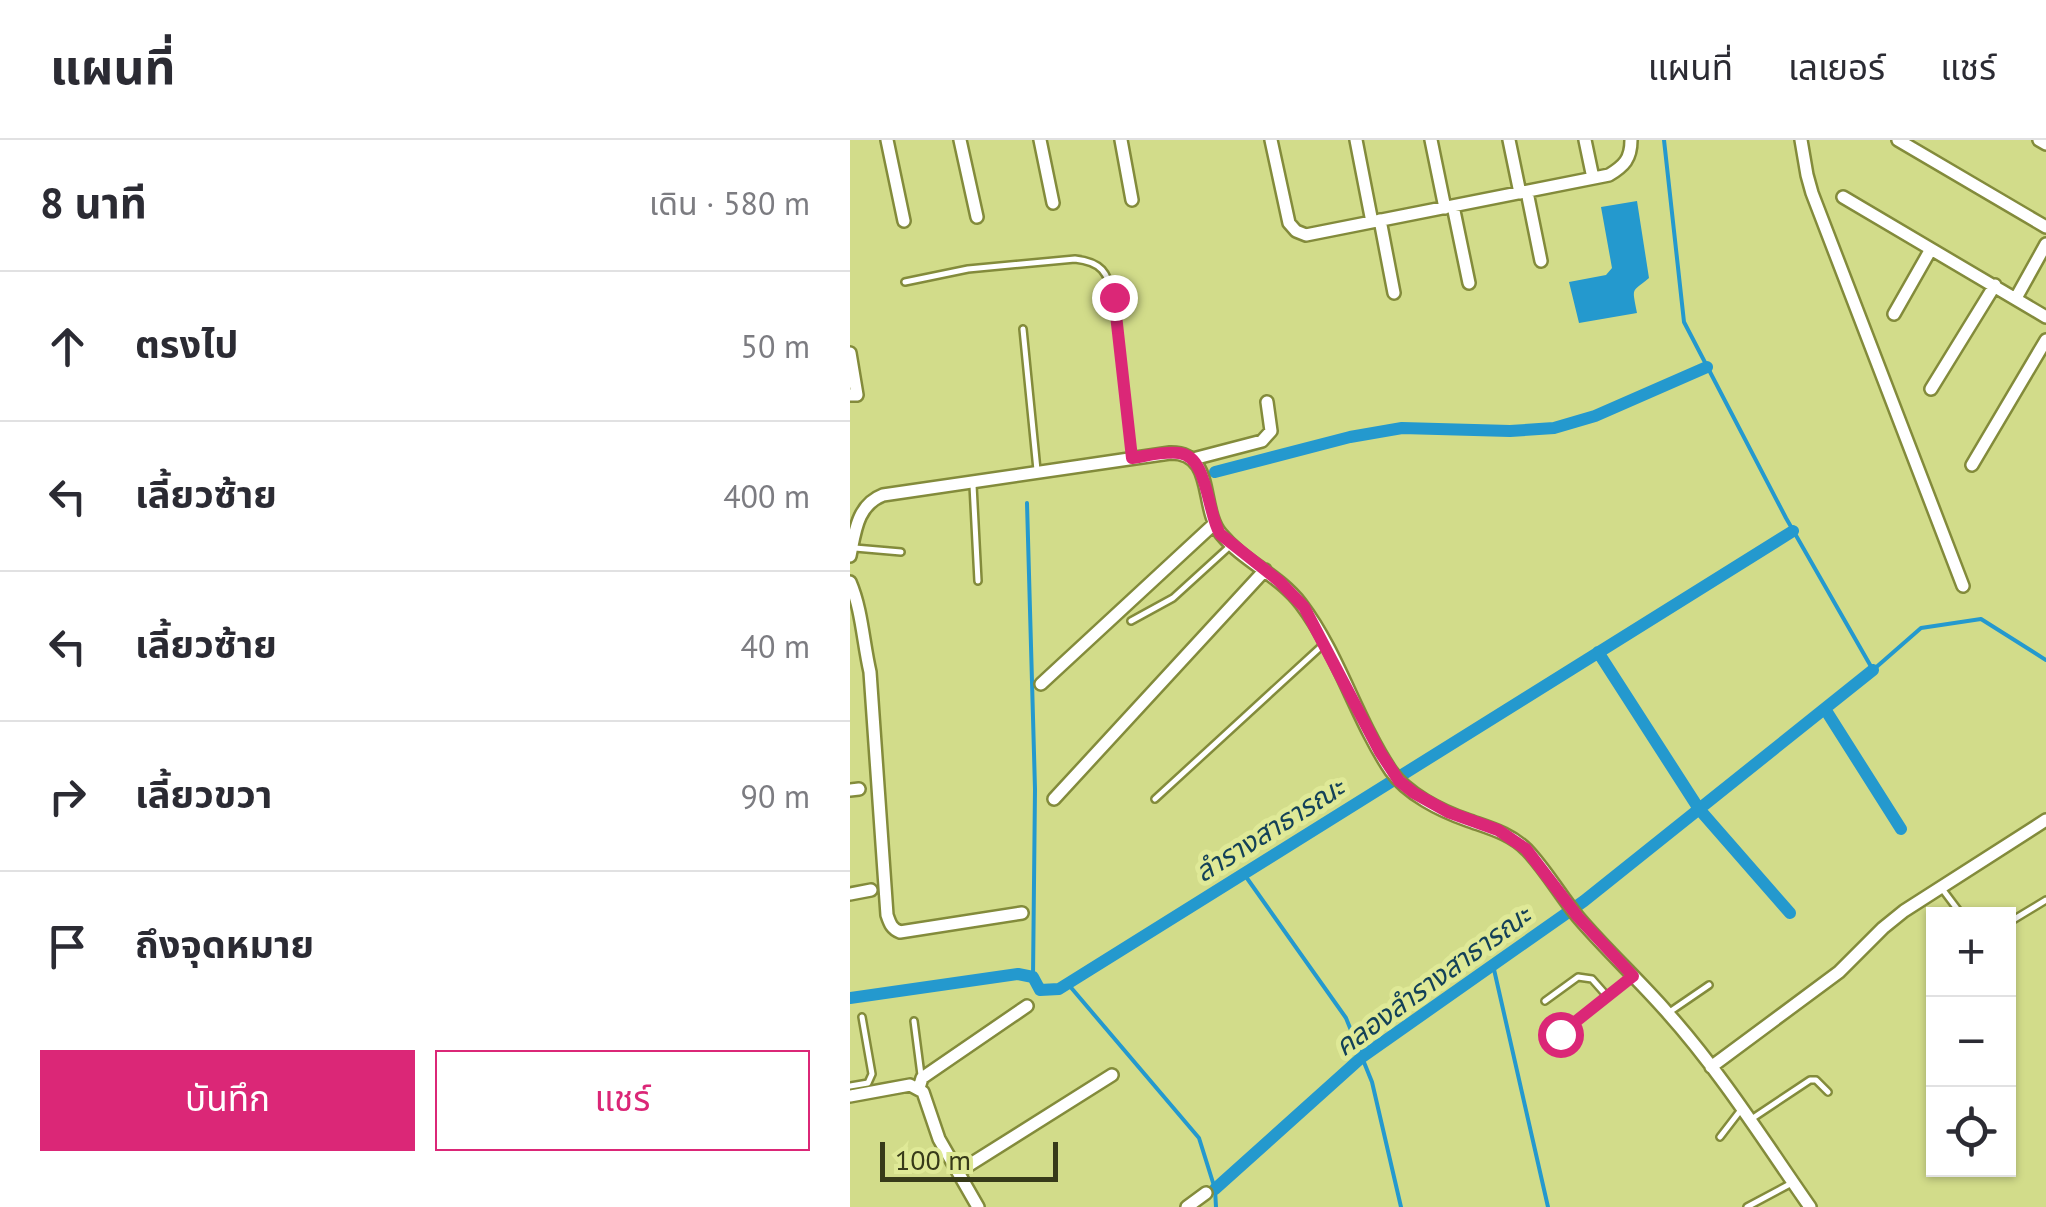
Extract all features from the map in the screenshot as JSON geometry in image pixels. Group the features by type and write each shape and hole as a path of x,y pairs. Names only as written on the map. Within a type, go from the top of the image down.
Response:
{"street":[{"path":"887,140 904,221"},
{"path":"960,140 977,217"},
{"path":"1040,140 1052,203"},
{"path":"1121,140 1132,200"},
{"path":"1271,140 1289,222 1306,235 1609,175 1628,161 1631,140"},
{"path":"1356,140 1394,293"},
{"path":"1431,140 1469,282"},
{"path":"1509,140 1541,261"},
{"path":"1586,140 1592,178"},
{"path":"1801,140 1812,193 1963,586"},
{"path":"1898,140 2046,228"},
{"path":"2039,140 2046,144"},
{"path":"1843,196 2046,317"},
{"path":"2016,298 2046,244"},
{"path":"1894,314 1931,250"},
{"path":"1931,389 1995,286"},
{"path":"1972,465 2046,340"},
{"path":"850,353 857,395 850,395"},
{"path":"1193,459 1262,441 1272,430 1267,402"},
{"path":"852,547 862,512 874,498 1180,452 1193,459 1201,473 1214,524 1232,545 1292,592 1304,607 1395,776 1414,793 1448,812 1498,830 1526,849 1578,917 1668,1013 1746,1114 1810,1207"},
{"path":"1041,684 1214,524"},
{"path":"1054,799 1265,570"},
{"path":"850,582 870,672 890,924 900,932 1022,913"},
{"path":"1710,1067 1839,972 1904,911 2046,820"},
{"path":"850,894 871,890"},
{"path":"850,1096 920,1083 1027,1006"},
{"path":"958,1172 1112,1075"},
{"path":"920,1083 939,1140 978,1207"},
{"path":"1187,1207 1206,1193"}],"lane":[{"path":"906,282 968,269 1074,259 1100,267 1114,297 1132,458"},
{"path":"1023,328 1038,472"},
{"path":"973,482 978,582"},
{"path":"1131,621 1172,598 1232,545"},
{"path":"852,547 901,552"},
{"path":"1155,798 1324,643"},
{"path":"1942,887 1956,907"},
{"path":"2016,919 2046,900"},
{"path":"1560,1034 1633,976"},
{"path":"1546,1002 1578,977 1592,979 1607,996"},
{"path":"1668,1013 1708,985"},
{"path":"850,1086 868,1083 872,1074 862,1017"},
{"path":"914,1021 920,1083"},
{"path":"1720,1138 1746,1114 1810,1080 1816,1080 1828,1092"},
{"path":"1747,1207 1793,1182"}],"water":[{"path":"1637,201 1649,278 1634,291 1637,313 1579,323 1569,282 1606,275 1612,268 1601,207"}],"waterway":[{"path":"1664,140 1684,322 1786,518 1873,670 1921,628 1981,619 2046,660"},
{"path":"1215,472 1350,437 1402,428 1554,428 1595,416 1707,367"},
{"path":"1027,503 1035,789 1033,977"},
{"name":"ลำรางสาธารณะ","path":"850,998 1018,974 1033,977 1040,990 1059,989 1793,531"},
{"path":"1598,652 1699,809 1790,913"},
{"name":"คลองลำรางสาธารณะ","path":"1215,1189 1362,1057 1584,901 1873,670"},
{"path":"1825,709 1901,829"},
{"path":"1244,874 1346,1018 1372,1082 1401,1207"},
{"path":"1493,965 1548,1207"},
{"path":"1068,984 1199,1138 1215,1189 1216,1207"}],"route":[{"path":"1114,297 1132,458 1180,452 1198,464 1220,534 1292,592 1304,607 1399,781 1448,812 1498,830 1526,849 1578,917 1633,976 1560,1034"}]}
